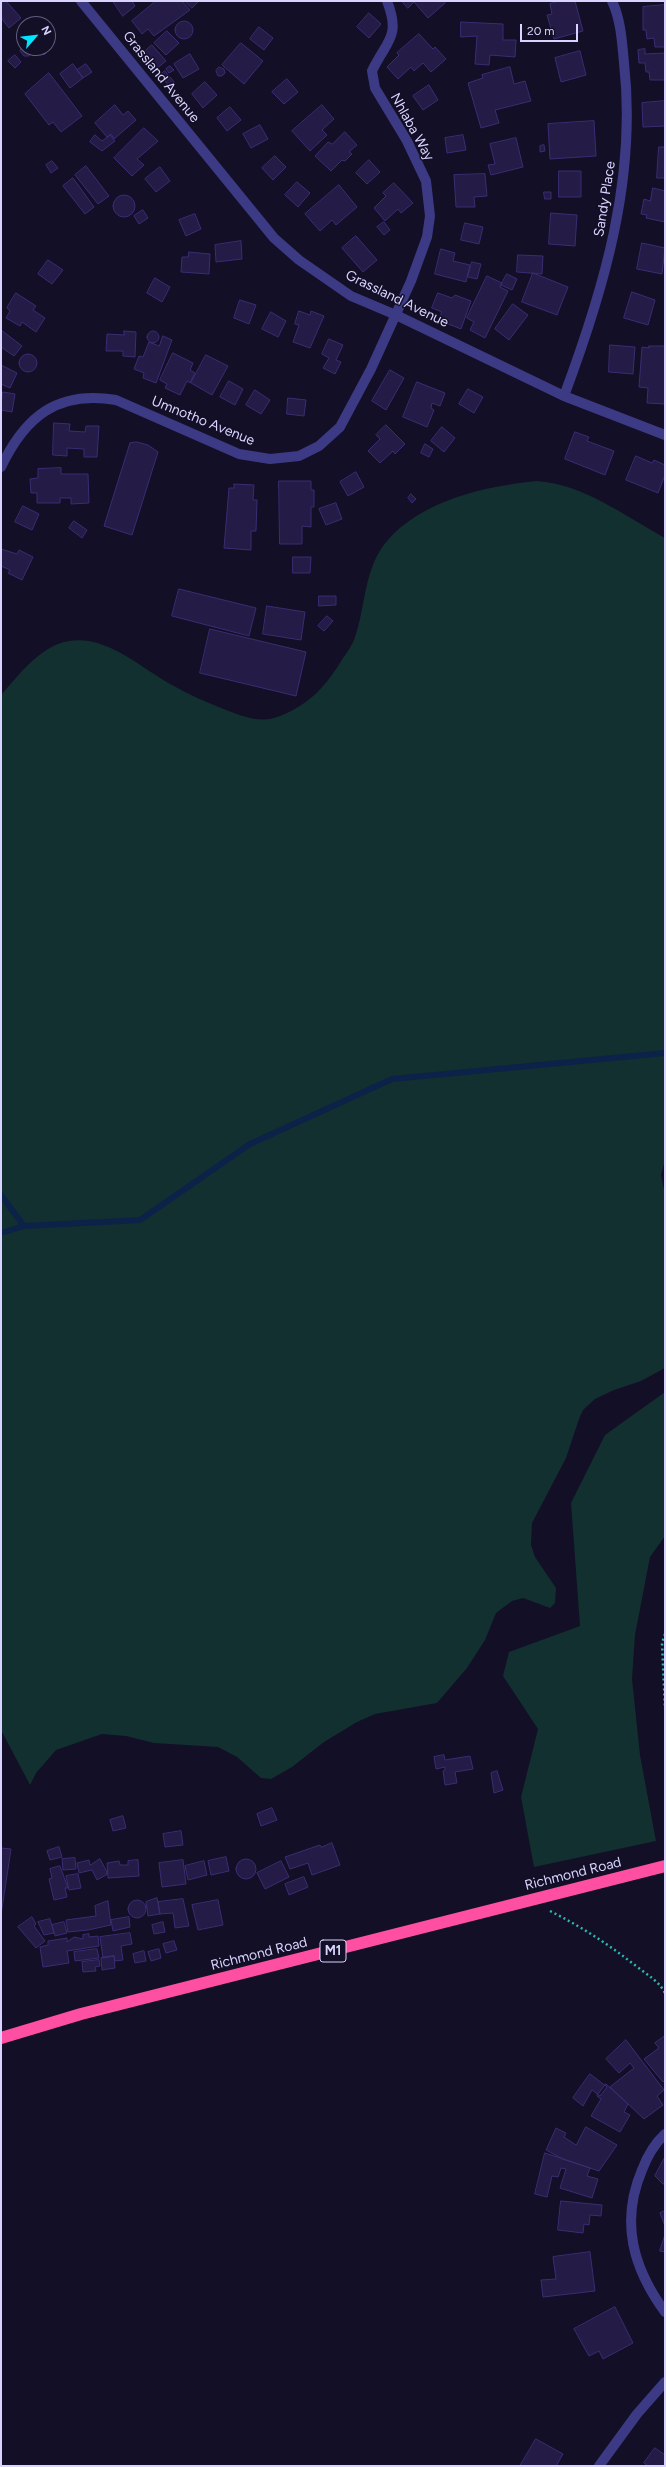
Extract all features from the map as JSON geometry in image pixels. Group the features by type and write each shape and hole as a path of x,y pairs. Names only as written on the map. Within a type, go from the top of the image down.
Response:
{"highway":[{"name":"Richmond Road","path":"1,2038 81,2014 665,1866"}],"street":[{"name":"Grassland Avenue","path":"81,1 274,238 299,260 351,296 396,315 564,396 665,436"},
{"name":"Nhlaba Way","path":"387,1 393,19 394,29 372,71 372,79 380,98 407,141 426,181 430,216 427,237 396,315"},
{"name":"Sandy Place","path":"564,396 584,343 610,254 624,180 628,99 621,30 612,1"},
{"name":"Umnotho Avenue","path":"1,468 24,428 52,406 62,402 101,398 116,400 239,454 270,460 299,456 319,446 340,427 371,369 396,315"},
{"path":"665,2134 647,2157 636,2185 630,2224 634,2254 642,2277 665,2312"},
{"path":"599,2466 637,2414 665,2382"}],"path":[{"path":"665,1634 662,1643 665,1709"},
{"path":"528,1901 585,1928 609,1944 652,1977 665,1993"}],"green space":[{"path":"537,481 554,483 571,488 603,502 665,538 665,1160 661,1175 665,1194 665,1368 641,1381 614,1390 595,1399 583,1410 566,1458 532,1523 531,1545 535,1557 556,1588 555,1603 550,1608 523,1598 512,1601 496,1613 485,1640 467,1668 437,1703 375,1714 357,1722 324,1742 292,1767 271,1779 261,1778 237,1757 218,1747 154,1743 126,1736 102,1734 56,1750 36,1773 30,1785 1,1730 1,695 27,666 49,648 74,640 89,641 104,645 118,652 179,689 226,710 253,719 266,719 280,716 300,706 317,693 331,677 354,640 373,564 387,541 401,527 436,505 476,491 517,483"},
{"path":"665,1392 665,1536 650,1557 635,1635 632,1679 640,1755 656,1841 534,1867 521,1797 538,1729 503,1676 509,1652 580,1626 571,1503 605,1435"}],"building":[{"path":"1,1 6,1 19,16 16,16 16,22 9,28 2,19"},
{"path":"113,1 132,1 135,6 123,16"},
{"path":"156,1 182,1 190,10 154,36 148,29 142,34 132,21"},
{"path":"185,1 199,1 192,8"},
{"path":"402,1 444,1 445,3 428,18 414,2 408,8"},
{"path":"560,1 575,1 583,31 554,39 547,15 552,14 550,4"},
{"path":"665,5 665,47 655,47 654,38 647,39 646,30 643,30 643,7"},
{"path":"369,13 381,24 369,38 357,27"},
{"path":"184,21 190,24 193,30 190,36 184,39 178,36 175,30 178,24"},
{"path":"461,22 503,24 503,40 516,40 515,57 490,55 489,65 475,64 477,36 461,37"},
{"path":"259,27 273,38 264,50 250,39"},
{"path":"167,31 179,43 166,55 154,43"},
{"path":"419,34 433,49 435,47 446,59 431,72 423,63 414,71 411,67 398,79 387,67 399,55 397,53"},
{"path":"241,43 263,61 244,84 222,65"},
{"path":"152,45 166,61 156,69 143,53"},
{"path":"645,49 645,54 665,53 665,80 650,80 649,72 646,72 645,63 639,63 638,50"},
{"path":"580,51 586,75 561,82 555,58"},
{"path":"190,54 199,69 183,78 174,64"},
{"path":"15,55 21,62 15,68 8,61"},
{"path":"73,64 83,78 70,88 60,74"},
{"path":"86,64 92,72 83,78 77,70"},
{"path":"170,66 174,70 169,73 166,69"},
{"path":"219,67 224,69 225,73 222,76 218,76 216,71"},
{"path":"510,67 514,84 525,81 531,101 495,110 499,123 481,128 468,83 483,78 482,75"},
{"path":"165,71 175,83 170,87 160,75"},
{"path":"49,73 82,116 61,132 53,122 49,125 25,94"},
{"path":"287,79 298,92 284,104 272,92"},
{"path":"205,82 217,95 203,108 192,94"},
{"path":"429,85 438,100 423,110 413,96"},
{"path":"665,101 665,126 643,127 642,103"},
{"path":"115,105 123,115 128,111 136,120 114,139 111,134 107,137 95,123"},
{"path":"322,105 334,119 322,130 327,135 310,151 292,131"},
{"path":"230,107 241,120 227,131 217,118"},
{"path":"594,121 596,156 550,159 548,124"},
{"path":"260,125 268,139 251,148 243,134"},
{"path":"144,128 158,141 137,159 144,165 132,176 114,158"},
{"path":"345,132 357,145 349,152 352,154 345,161 342,160 331,171 315,156 328,142 332,144"},
{"path":"95,135 102,141 110,135 115,141 102,151 90,142"},
{"path":"463,135 466,150 447,153 445,138"},
{"path":"516,138 523,167 491,175 488,165 495,164 490,144"},
{"path":"544,145 545,151 540,152 540,146"},
{"path":"659,147 665,147 665,178 657,178"},
{"path":"275,156 286,167 273,180 262,168"},
{"path":"369,160 380,172 367,184 356,173"},
{"path":"52,161 58,168 51,173 46,165"},
{"path":"86,166 109,196 98,204 75,175"},
{"path":"160,167 170,181 156,192 145,179"},
{"path":"559,171 581,171 581,197 559,197"},
{"path":"485,174 487,196 474,197 475,207 456,207 454,175"},
{"path":"73,178 94,207 85,214 63,186"},
{"path":"297,182 310,193 298,207 285,195"},
{"path":"394,183 413,203 401,213 398,209 385,221 374,208 386,196 383,193"},
{"path":"339,185 357,207 336,225 332,220 320,231 305,214"},
{"path":"653,188 665,191 665,222 646,218 647,215 641,214 644,199 650,201"},
{"path":"544,192 551,192 551,199 545,199"},
{"path":"124,195 132,198 135,206 132,214 124,217 116,214 113,206 116,198"},
{"path":"143,210 148,218 139,224 134,216"},
{"path":"551,213 577,215 575,246 549,244"},
{"path":"195,214 201,229 186,236 179,220"},
{"path":"384,222 390,230 384,235 377,227"},
{"path":"465,223 483,227 479,244 461,240"},
{"path":"356,236 377,260 363,272 342,248"},
{"path":"241,241 242,259 216,262 215,245"},
{"path":"642,243 665,248 662,274 637,269"},
{"path":"441,249 455,253 453,261 470,265 466,282 435,274"},
{"path":"189,252 210,254 209,274 181,272 182,257 188,257"},
{"path":"518,255 543,256 542,274 517,272"},
{"path":"48,260 63,270 52,284 38,274"},
{"path":"472,262 481,264 477,279 468,277"},
{"path":"533,273 568,287 557,315 522,302"},
{"path":"507,274 517,279 512,290 501,285"},
{"path":"487,276 502,283 500,287 508,291 485,338 470,330 474,322 467,318"},
{"path":"155,278 170,287 162,302 147,293"},
{"path":"632,292 655,300 648,325 624,318"},
{"path":"16,293 36,306 33,310 45,318 36,332 22,322 20,326 6,318 10,311 7,308"},
{"path":"438,293 452,298 455,295 471,301 461,329 438,320 442,312 432,308"},
{"path":"240,300 256,305 249,324 234,318"},
{"path":"513,304 528,315 509,340 495,329"},
{"path":"299,311 310,315 311,311 324,316 310,348 293,342 299,325 295,324"},
{"path":"271,312 286,321 278,337 262,329"},
{"path":"1,330 22,346 14,356 1,347"},
{"path":"124,331 136,332 135,357 123,356 123,351 106,351 107,334 124,335"},
{"path":"153,331 157,333 159,337 157,341 153,343 149,341 147,337 149,333"},
{"path":"163,336 172,340 156,383 143,378 144,373 134,369 139,356 143,357 149,342 159,346"},
{"path":"329,339 343,345 336,360 341,362 335,374 323,368 329,358 322,354"},
{"path":"610,345 635,347 633,374 609,372"},
{"path":"649,346 665,346 665,404 647,403 648,388 639,387 642,347 649,348"},
{"path":"173,353 193,363 190,370 195,373 190,383 187,381 180,395 165,388 167,384 160,380"},
{"path":"28,354 32,355 36,359 36,367 32,371 28,372 24,371 20,367 19,363 20,359 24,355"},
{"path":"206,355 228,366 212,395 191,383"},
{"path":"1,365 17,373 10,388 1,384"},
{"path":"390,370 404,378 386,410 372,401"},
{"path":"229,381 243,389 235,405 220,397"},
{"path":"417,382 445,393 440,406 432,403 431,408 434,410 427,427 403,417"},
{"path":"468,389 483,397 474,413 459,404"},
{"path":"255,390 270,400 261,414 246,405"},
{"path":"3,392 15,394 12,412 1,410"},
{"path":"288,398 306,400 304,416 287,414"},
{"path":"54,423 70,424 69,431 85,432 86,426 99,426 97,457 84,457 84,449 67,448 67,456 53,455"},
{"path":"386,425 405,444 395,454 393,451 380,463 368,451 380,439 376,435"},
{"path":"442,427 455,438 444,452 431,441"},
{"path":"575,432 589,437 587,441 614,451 605,475 565,459"},
{"path":"137,442 148,445 158,452 132,535 104,526 130,443"},
{"path":"425,444 433,449 429,457 421,453"},
{"path":"636,456 652,463 654,460 665,465 665,475 658,493 626,480"},
{"path":"61,468 61,474 88,474 89,503 71,504 71,498 60,498 60,503 37,503 37,493 31,493 30,479 38,478 38,469"},
{"path":"356,472 364,487 348,496 340,482"},
{"path":"279,481 311,481 311,490 314,490 314,507 311,507 311,527 302,526 302,544 280,544"},
{"path":"234,484 254,485 253,500 257,500 256,531 251,531 251,550 224,548 229,488 234,488"},
{"path":"411,494 416,499 412,503 408,498"},
{"path":"336,503 342,519 326,525 319,509"},
{"path":"23,506 39,514 32,530 15,522"},
{"path":"74,521 87,530 82,538 69,528"},
{"path":"1,549 17,554 19,550 33,557 22,580 8,573 10,570 1,566"},
{"path":"293,557 311,557 310,573 293,573"},
{"path":"179,589 256,608 249,636 172,616"},
{"path":"319,596 336,596 336,605 319,606"},
{"path":"267,606 305,612 301,640 263,634"},
{"path":"327,616 333,621 324,631 318,626"},
{"path":"210,629 306,652 296,696 200,673"},
{"path":"444,1755 445,1760 470,1756 473,1769 455,1772 457,1783 445,1785 443,1771 445,1770 445,1767 436,1769 434,1757"},
{"path":"497,1771 503,1790 494,1793 491,1773"},
{"path":"272,1808 277,1820 261,1826 257,1814"},
{"path":"123,1816 126,1828 113,1831 110,1820"},
{"path":"181,1831 183,1845 165,1847 163,1834"},
{"path":"332,1843 340,1865 312,1875 308,1863 290,1869 285,1857 320,1845 321,1847"},
{"path":"59,1847 62,1857 50,1860 47,1851"},
{"path":"1,1848 11,1849 1,1915"},
{"path":"226,1857 229,1871 211,1875 208,1861"},
{"path":"75,1858 76,1869 63,1870 62,1859"},
{"path":"100,1859 107,1872 106,1875 97,1880 92,1870 79,1873 77,1863 89,1860 90,1865"},
{"path":"246,1859 253,1862 256,1869 253,1876 246,1879 239,1876 236,1869 239,1862"},
{"path":"138,1860 139,1876 108,1878 107,1863 119,1861 120,1865 128,1865 128,1861"},
{"path":"183,1860 186,1884 162,1887 159,1863"},
{"path":"204,1861 207,1875 188,1880 185,1866"},
{"path":"281,1861 289,1877 265,1889 257,1873"},
{"path":"60,1866 68,1888 65,1888 67,1897 54,1900 49,1879 52,1878 50,1869"},
{"path":"78,1874 81,1888 69,1890 66,1876"},
{"path":"304,1877 308,1887 289,1895 285,1884"},
{"path":"157,1898 160,1914 148,1916 146,1902"},
{"path":"183,1899 189,1926 175,1928 173,1913 160,1914 158,1902"},
{"path":"137,1900 143,1903 146,1909 143,1915 137,1918 131,1915 128,1909 131,1903"},
{"path":"218,1900 223,1925 198,1930 192,1905"},
{"path":"108,1901 111,1925 88,1930 68,1932 66,1920 96,1916 95,1906"},
{"path":"32,1917 36,1924 34,1926 45,1941 36,1948 18,1927"},
{"path":"129,1917 130,1927 113,1931 111,1920"},
{"path":"50,1919 54,1933 44,1935 38,1922"},
{"path":"64,1922 67,1933 55,1936 52,1925"},
{"path":"163,1922 165,1932 154,1934 152,1925"},
{"path":"130,1933 132,1944 121,1946 123,1960 115,1961 114,1956 103,1958 100,1937"},
{"path":"89,1934 89,1937 98,1936 99,1946 67,1951 69,1963 43,1967 40,1947 48,1945 48,1941 67,1938 67,1942 74,1937 83,1939 83,1935"},
{"path":"174,1941 177,1950 166,1953 163,1944"},
{"path":"97,1949 99,1958 75,1961 74,1952"},
{"path":"159,1949 161,1958 151,1961 148,1952"},
{"path":"144,1951 146,1961 135,1963 133,1954"},
{"path":"114,1956 115,1968 102,1970 101,1958"},
{"path":"99,1960 100,1966 95,1967 96,1971 83,1972 82,1962"},
{"path":"665,2036 665,2080 663,2082 644,2059 659,2048 655,2043"},
{"path":"626,2040 664,2090 657,2096 663,2105 644,2119 610,2087 634,2068 630,2063 619,2073 606,2059"},
{"path":"590,2074 607,2087 600,2096 592,2090 583,2106 573,2098"},
{"path":"606,2084 628,2104 624,2112 630,2115 620,2132 591,2116 601,2099 597,2096"},
{"path":"586,2127 617,2145 599,2171 563,2159 546,2150 556,2128 566,2133 564,2137 576,2145"},
{"path":"545,2153 590,2168 587,2176 598,2179 592,2198 560,2188 566,2169 561,2168 558,2177 552,2176 547,2197 535,2194"},
{"path":"665,2157 665,2184 663,2184 655,2176"},
{"path":"561,2201 602,2205 601,2216 590,2215 589,2225 584,2224 583,2233 558,2230"},
{"path":"665,2211 665,2226 660,2213"},
{"path":"665,2235 665,2252 660,2251"},
{"path":"590,2252 595,2291 543,2297 541,2280 556,2279 553,2257"},
{"path":"615,2307 633,2343 603,2359 599,2351 589,2356 574,2329"},
{"path":"536,2439 563,2454 556,2466 520,2466"},
{"path":"655,2448 665,2455 665,2466 648,2466 644,2463"}],"waterway":[{"path":"1,1233 24,1226 140,1220 250,1144 392,1079 665,1053"},
{"path":"1,1195 24,1226"}]}
